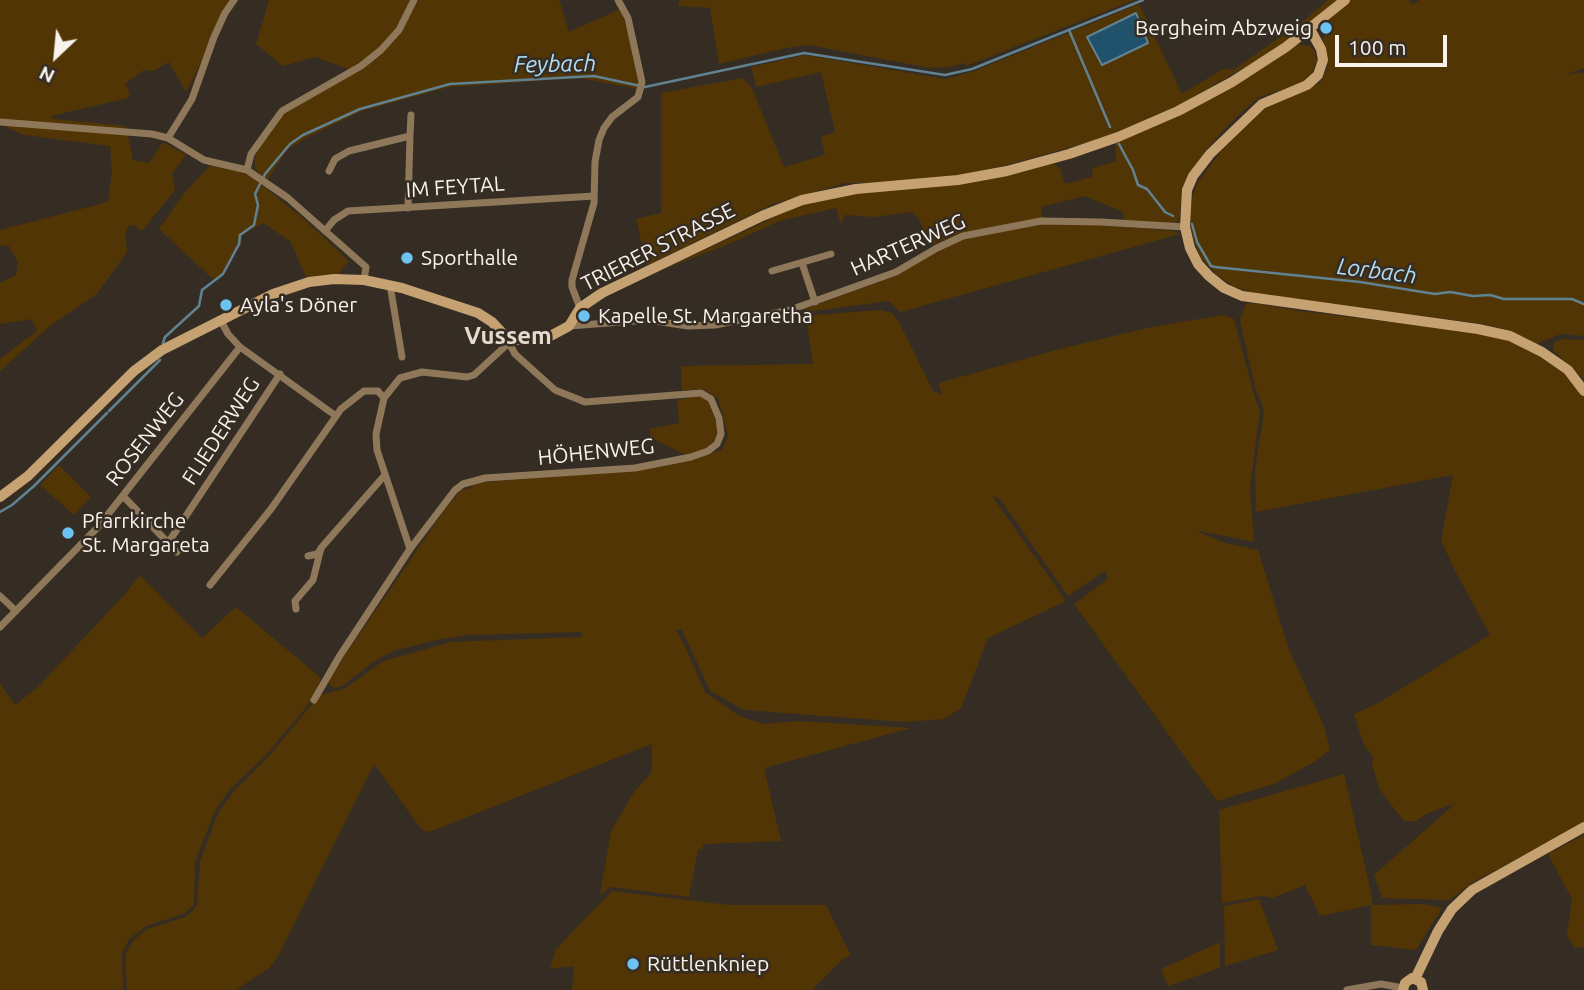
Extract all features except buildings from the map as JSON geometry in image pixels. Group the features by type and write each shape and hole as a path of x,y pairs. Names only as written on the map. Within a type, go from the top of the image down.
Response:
{"main road":[{"name":"TRIERER STRASSE","path":"569,326 580,309 602,293 762,216 802,200 856,189 958,180 1007,171 1100,144 1202,99 1259,65 1345,0"},
{"path":"1310,29 1321,48 1323,60 1318,75 1307,85 1262,104 1210,154 1193,176 1187,190 1185,227 1190,248 1209,276 1224,288 1242,296 1489,331 1542,352 1568,370 1584,391"},
{"path":"0,497 28,475 134,371 162,350 273,294 309,282 363,280 392,286 478,313 492,322 511,341 544,340 569,326"},
{"path":"1415,979 1452,909 1472,890 1584,827"},
{"path":"1403,989 1407,980 1415,979 1420,982 1423,990"}],"street":[{"path":"168,138 192,99 214,37 234,0"},
{"path":"247,170 251,154 282,111 361,66 381,50 399,30 414,0"},
{"path":"580,309 572,280 594,196 595,162 603,129 612,117 638,97 642,82 628,18 618,1"},
{"path":"408,208 411,115"},
{"path":"0,122 145,133 168,138 204,160 247,170 267,183 366,267 363,280"},
{"path":"329,172 335,159 349,151 410,136"},
{"name":"IM FEYTAL","path":"325,231 334,220 348,211 594,196"},
{"name":"HARTERWEG","path":"569,326 648,320 688,326 715,325 815,302 902,270 937,247 963,236 1041,221 1185,227"},
{"name":"HARTERWEG","path":"772,271 831,254"},
{"path":"802,262 815,302"},
{"path":"392,286 402,356"},
{"path":"220,319 228,334 240,347 336,416"},
{"path":"410,549 377,450 376,434 384,398 400,378 412,374 422,372 467,377 474,375 511,341"},
{"name":"HÖHENWEG","path":"314,700 410,549 455,490 472,481 635,468 691,457 708,451 717,444 722,434 711,400 701,393 585,402 555,390 515,354 511,341"},
{"name":"ROSENWEG","path":"0,627 98,527 240,347"},
{"name":"FLIEDERWEG","path":"168,543 280,374"},
{"path":"210,585 271,509 336,416 364,391 378,391 384,398"},
{"path":"308,556 317,554 384,476"},
{"path":"123,496 177,552"},
{"path":"296,609 295,601 313,580 321,548"},
{"path":"0,596 16,611"},
{"path":"1347,990 1381,984 1403,989"}],"shaded area":[{"path":"0,0 237,0 218,28 186,92 169,62 153,71 144,70 125,84 130,93 128,98 51,116 54,119 126,126 133,160 149,163 163,142 186,155 172,174 175,190 142,231 129,225 125,233 127,252 97,294 51,325 0,371 0,359 37,331 32,319 0,324 0,283 16,275 18,261 8,245 0,246 0,230 108,202 112,171 110,146 24,135 0,124"},
{"path":"269,0 412,0 396,29 379,48 351,70 315,57 283,66 256,44"},
{"path":"419,0 559,0 569,32 620,9 632,44 640,80 638,89 581,78 449,87 362,111 310,136 288,149 267,180 255,169 255,154 284,112 362,69 392,44"},
{"path":"679,0 1134,0 966,66 965,63 930,68 809,45 719,64 710,8 678,6"},
{"path":"1328,0 1337,0 1306,27 1266,55 1179,105 1100,139 957,176 882,183 845,183 773,204 647,265 636,219 661,213 661,93 743,78 752,88 784,167 825,155 821,137 835,132 821,72 756,87 751,67 805,55 945,79 972,72 1139,4 1182,94 1223,69 1233,70"},
{"path":"1348,0 1408,0 1413,5 1419,0 1584,0 1584,68 1565,75 1584,72 1584,336 1561,334 1536,344 1497,327 1476,323 1257,294 1235,287 1217,275 1200,257 1191,230 1190,211 1198,182 1229,141 1271,102 1320,83 1328,67 1322,29 1327,19"},
{"path":"1296,44 1310,46 1315,52 1317,61 1311,75 1300,84 1259,97 1229,124 1205,151 1190,177 1180,207 1180,217 1175,224 1124,221 1123,212 1085,196 1041,207 1043,218 961,234 932,245 912,212 874,217 845,215 841,224 836,208 779,221 664,269 807,202 1052,163 1060,168 1065,184 1092,177 1093,168 1116,161 1115,142"},
{"path":"210,166 230,168 251,176 305,220 349,261 338,274 306,277 290,241 263,223 242,235 242,244 231,256 223,274 213,279 159,229 185,192"},
{"path":"1043,224 1106,225 1173,231 1180,234 900,312 889,301 805,312 804,309 896,276 928,255 963,239"},
{"path":"1246,304 1299,311 1476,332 1509,341 1540,357 1569,377 1584,394 1584,824 1473,882 1449,900 1382,898 1374,875 1456,803 1428,813 1416,821 1404,821 1380,790 1372,764 1373,756 1364,745 1354,714 1376,704 1490,635 1441,540 1453,475 1256,512 1255,469 1264,413 1255,387 1240,320"},
{"path":"880,310 892,313 898,320 933,391 942,395 939,383 1056,350 1151,327 1223,315 1234,319 1260,410 1250,488 1254,542 1195,530 1225,543 1258,550 1289,650 1324,726 1330,750 1274,784 1217,801 1074,604 1108,579 1105,571 1068,596 1000,499 992,496 1066,601 988,638 961,708 944,719 905,722 744,710 710,691 682,630 675,629 705,692 741,717 764,724 798,721 911,728 764,768 781,841 704,844 702,850 698,849 689,897 611,887 600,895 611,831 634,792 652,772 652,744 429,832 422,830 374,764 278,956 269,968 236,990 127,990 125,955 133,941 147,929 185,917 193,911 197,905 200,861 218,813 233,792 268,757 320,695 344,689 383,661 451,642 582,637 581,632 468,635 436,640 393,651 373,662 342,686 335,688 329,684 328,681 345,655 461,490 471,488 474,483 661,467 722,450 728,436 718,398 703,389 682,390 681,366 813,364 806,316"},
{"path":"1584,338 1584,379 1553,350 1554,342"},
{"path":"701,396 711,403 719,434 708,447 695,453 684,454 651,438 650,429 679,423 677,400"},
{"path":"59,465 91,497 74,515 40,485"},
{"path":"140,575 202,638 236,607 321,678 318,685 320,687 266,755 230,789 215,811 195,862 194,904 183,914 146,926 129,939 122,954 123,990 0,990 0,684 15,705 38,687"},
{"path":"1344,774 1372,905 1423,904 1442,908 1416,950 1371,945 1371,905 1320,916 1305,885 1272,898 1262,896 1222,903 1219,810"},
{"path":"1584,835 1584,947 1574,948 1567,935 1572,899 1548,854"},
{"path":"612,891 729,905 826,905 851,956 843,959 812,990 572,990 574,966 550,969 556,949"},
{"path":"1259,899 1278,950 1225,966 1224,906"},
{"path":"1220,942 1220,968 1168,986 1161,969"}],"water":[{"path":"1136,13 1148,43 1102,65 1087,37"}],"waterway":[{"name":"Feybach","path":"163,343 165,337 199,306 202,290 223,274 239,244 240,235 254,225 258,205 255,194 265,174 290,144 303,135 360,109 450,84 594,76 645,87 804,53 945,75 972,69 1143,0"},
{"name":"Lorbach","path":"1069,30 1110,127"},
{"name":"Lorbach","path":"1119,144 1138,185 1147,189 1165,212 1173,216"},
{"name":"Lorbach","path":"1192,224 1197,242 1211,266 1215,267 1360,282 1435,294 1450,292 1473,296 1490,295 1504,299 1572,299 1584,304"},
{"name":"Feybach","path":"109,411 160,360"},
{"name":"Feybach","path":"0,512 34,486 107,413"}],"place":[{"name":"Bergheim Abzweig","path":"1326,28"},
{"name":"Sporthalle","path":"407,258"},
{"name":"Ayla's Döner","path":"226,305"},
{"name":"Kapelle St. Margaretha","path":"584,316"},
{"name":"Pfarrkirche St. Margareta","path":"68,533"},
{"name":"Rüttlenkniep","path":"633,964"}],"district":[{"name":"Vussem","path":"508,336"}]}
